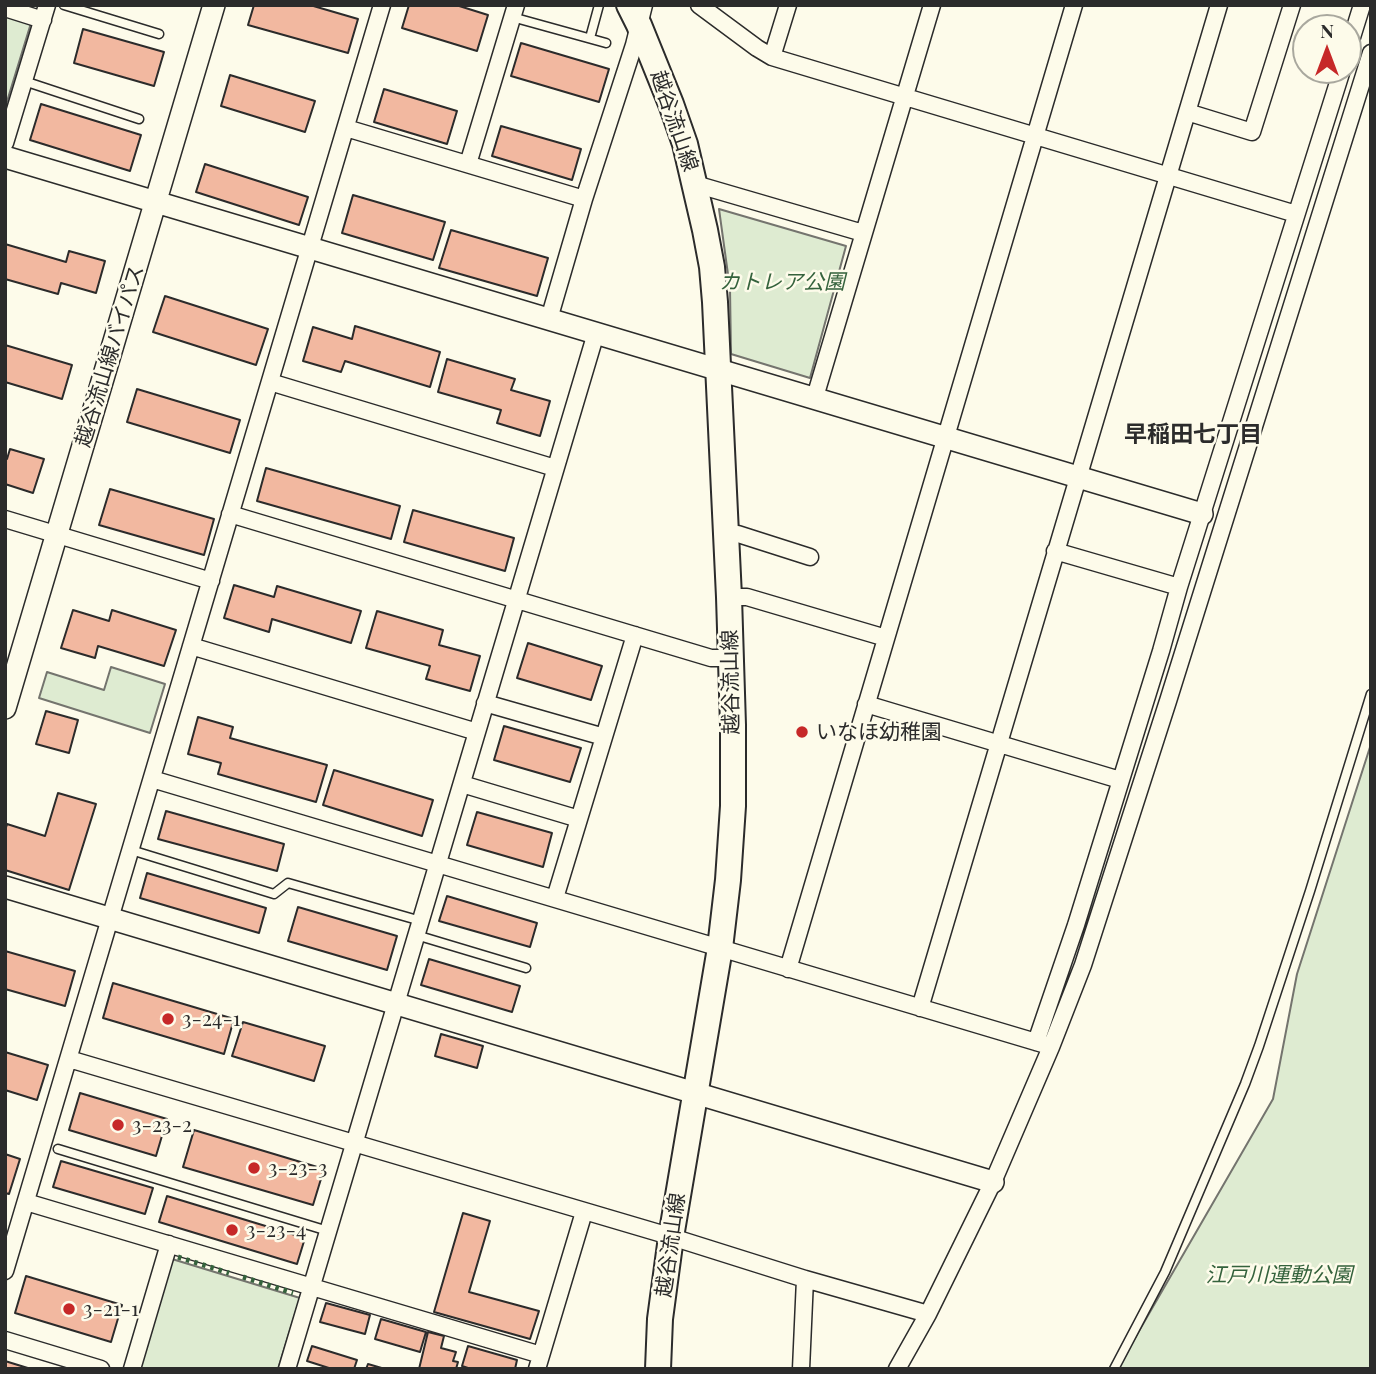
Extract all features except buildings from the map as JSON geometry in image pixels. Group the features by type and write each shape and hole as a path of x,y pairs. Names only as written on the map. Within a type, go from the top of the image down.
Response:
{"main road":[{"name":"越谷流山線","path":"637,12 685,144 712,267 733,725 733,806 728,880 720,948 671,1237 660,1319 658,1369"}],"street":[{"name":"越谷流山線バイパス","path":"5,708 214,5"},
{"path":"6,1268 383,5"},
{"path":"699,5 772,57 1296,214"},
{"path":"772,57 788,5"},
{"path":"815,397 932,5"},
{"path":"788,969 1074,5"},
{"path":"920,1008 1219,5"},
{"path":"1187,112 1252,132 1292,5"},
{"path":"5,8 45,12 5,143"},
{"path":"468,164 514,11"},
{"path":"549,318 630,58 637,12"},
{"path":"1044,1044 1083,965 1371,53"},
{"path":"897,1369 928,1314 993,1182 1044,1044 1076,925 1179,587 1338,84"},
{"path":"346,128 584,199"},
{"path":"5,157 815,397 853,413 946,437 1202,514"},
{"path":"695,184 863,233"},
{"path":"287,1369 596,333"},
{"path":"270,382 555,468"},
{"path":"230,514 711,658 731,658"},
{"path":"5,519 211,581"},
{"path":"726,535 738,534 810,557"},
{"path":"1055,551 1179,587"},
{"path":"729,597 747,597 886,638"},
{"path":"555,898 635,635"},
{"path":"191,646 477,732"},
{"path":"485,703 604,737"},
{"path":"866,704 1120,780"},
{"path":"152,779 1044,1044"},
{"path":"461,784 579,819"},
{"path":"5,887 993,1182"},
{"path":"68,1059 928,1314"},
{"path":"26,1202 311,1286 539,1362 584,1212"},
{"path":"132,1369 169,1244"},
{"path":"801,1369 805,1279"},
{"path":"5,1340 101,1369"}],"lane":[{"path":"64,5 159,34"},
{"path":"590,38 599,5"},
{"path":"514,11 606,43"},
{"path":"24,81 139,119"},
{"path":"1114,1369 1165,1272 1245,1084 1306,904 1371,694"},
{"path":"131,850 274,894 288,883 526,968"},
{"path":"58,1149 328,1231"}],"green space":[{"path":"5,16 31,23 5,108"},
{"name":"カトレア公園","path":"719,209 846,246 810,378 731,354 730,289"},
{"path":"111,667 165,684 150,733 39,698 47,672 104,690"},
{"name":"江戸川運動公園","path":"1371,744 1371,1369 1117,1369 1273,1099 1297,974"},
{"path":"172,1259 300,1298 278,1369 138,1369"}],"hedge":[{"path":"178,1257 229,1273"},
{"path":"243,1277 293,1293"}],"place":[{"name":"いなほ幼稚園","path":"802,732"},
{"name":"3-24-1","path":"168,1019"},
{"name":"3-23-2","path":"118,1125"},
{"name":"3-23-3","path":"254,1168"},
{"name":"3-23-4","path":"232,1230"},
{"name":"3-21-1","path":"69,1309"}],"district":[{"name":"早稲田七丁目","path":"1193,435"}]}
